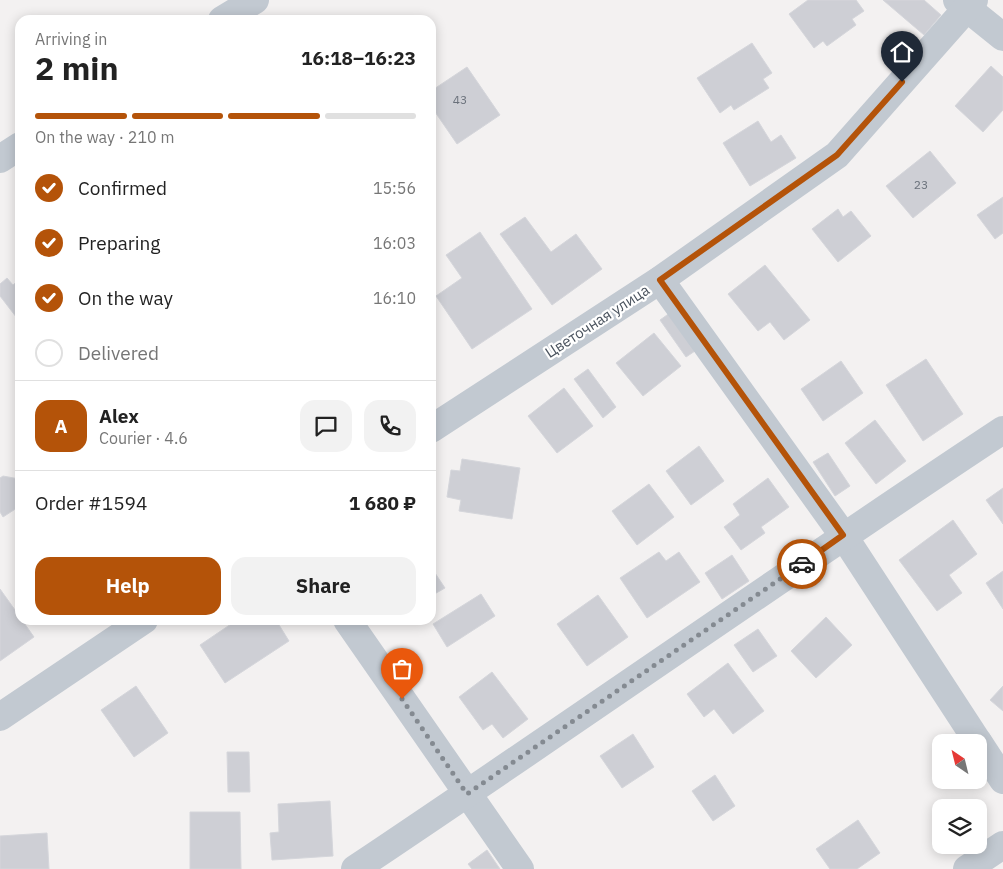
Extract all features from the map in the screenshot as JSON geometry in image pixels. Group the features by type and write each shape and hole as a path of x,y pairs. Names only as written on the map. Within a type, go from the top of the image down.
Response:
{"lane":[{"path":"230,15 254,0"},
{"path":"966,3 1003,37"},
{"name":"Цветочная улица","path":"436,426 660,280 837,155 966,3"},
{"path":"0,159 15,149"},
{"path":"660,280 843,535 973,734"},
{"path":"355,869 843,535 1003,430"},
{"path":"0,717 137,625"},
{"path":"350,625 520,869"},
{"path":"988,757 1003,780"},
{"path":"968,869 1003,845"}],"building":[{"path":"808,0 856,0 864,11 852,19 856,25 827,46 823,41 814,48 789,14"},
{"path":"883,0 924,0 941,15 924,35"},
{"path":"752,43 772,73 763,79 769,88 734,110 731,105 720,113 697,78"},
{"path":"991,66 1003,77 1003,110 983,132 955,106"},
{"path":"467,67 500,115 457,144 436,113 436,88"},
{"path":"758,121 771,142 781,135 796,158 750,186 723,143"},
{"path":"930,151 956,183 913,218 886,186"},
{"path":"1003,197 1003,233 995,239 977,215"},
{"path":"838,209 843,217 851,211 871,236 838,262 812,229"},
{"path":"525,217 551,252 576,234 602,269 552,305 500,234"},
{"path":"480,232 532,309 472,349 436,296 462,278 446,255"},
{"path":"765,265 810,320 784,340 770,322 758,331 728,294"},
{"path":"7,278 13,285 15,283 15,316 0,296 0,284"},
{"path":"674,310 701,347 686,357 660,320"},
{"path":"654,333 681,366 643,396 616,363"},
{"path":"926,359 963,414 923,441 886,385"},
{"path":"841,361 863,393 823,421 801,389"},
{"path":"588,369 616,407 603,418 574,379"},
{"path":"564,388 593,426 557,453 528,416"},
{"path":"875,420 906,461 876,484 845,443"},
{"path":"699,446 724,481 691,505 666,471"},
{"path":"828,453 850,486 835,496 813,462"},
{"path":"462,459 520,468 512,519 459,511 461,500 447,497 451,470 460,471"},
{"path":"3,476 15,478 15,509 3,517 0,512 0,478"},
{"path":"768,478 789,507 761,527 765,533 741,550 724,527 740,515 733,504"},
{"path":"649,484 674,517 637,545 612,511"},
{"path":"1003,488 1003,524 986,500"},
{"path":"953,520 977,554 949,575 962,593 937,611 899,560"},
{"path":"659,552 666,561 679,552 700,582 647,618 620,578"},
{"path":"732,555 749,581 722,599 705,573"},
{"path":"1003,571 1003,609 986,583"},
{"path":"436,574 445,588 436,593"},
{"path":"0,589 15,610 15,625 26,625 34,637 0,661"},
{"path":"481,594 495,616 447,647 434,625 436,625 436,622"},
{"path":"598,595 628,637 587,666 557,624"},
{"path":"826,617 852,645 816,678 791,651"},
{"path":"230,625 279,625 289,641 225,683 200,645"},
{"path":"758,629 777,656 753,672 734,645"},
{"path":"728,663 764,711 733,734 714,709 704,717 687,694"},
{"path":"492,672 528,719 503,738 492,724 483,730 459,697"},
{"path":"136,686 168,733 134,757 101,710"},
{"path":"1003,686 1003,711 990,700"},
{"path":"633,734 654,767 622,788 600,756"},
{"path":"227,752 249,752 250,792 228,792"},
{"path":"715,775 735,806 713,821 692,791"},
{"path":"330,801 333,856 272,860 270,833 279,832 278,804"},
{"path":"190,812 240,812 241,869 190,869"},
{"path":"858,820 880,853 857,869 830,869 816,849"},
{"path":"47,833 49,869 0,869 0,836"},
{"path":"487,850 500,869 472,869 468,864"}],"way so far":[{"path":"402,699 467,794 802,564"}],"route":[{"path":"802,564 843,535 660,280 837,155 902,82"}]}
